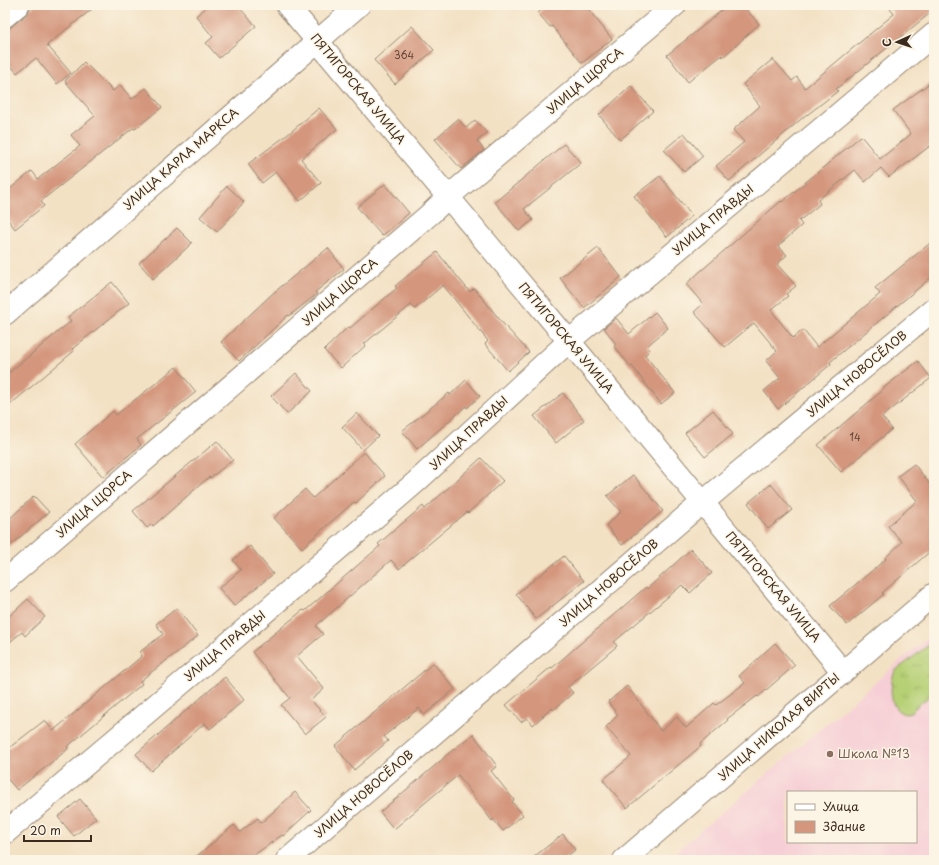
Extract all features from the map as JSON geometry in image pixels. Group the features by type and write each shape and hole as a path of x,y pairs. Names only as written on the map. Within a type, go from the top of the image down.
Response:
{"street":[{"path":"5,16 18,5"},
{"name":"ПЯТИГОРСКАЯ УЛИЦА","path":"287,5 569,341 843,672"},
{"name":"УЛИЦА КАРЛА МАРКСА","path":"5,314 359,5"},
{"name":"УЛИЦА ЩОРСА","path":"5,581 448,197 675,5"},
{"name":"УЛИЦА ПРАВДЫ","path":"5,833 416,482 569,341 934,34"},
{"name":"УЛИЦА НОВОСЁЛОВ","path":"287,860 702,503 934,309"},
{"name":"УЛИЦА НИКОЛАЯ ВИРТЫ","path":"624,860 934,594"}],"shaded area":[{"path":"934,632 934,860 666,860 837,715"}],"green space":[{"path":"934,641 934,692 908,714 901,713 894,704 891,690 895,671"}],"building":[{"path":"35,5 97,5 47,45 71,73 57,84 36,58 17,73 5,59 5,32 27,14"},
{"path":"208,5 237,5 256,26 219,58 206,43 213,37 196,16"},
{"path":"547,5 585,5 612,39 582,63 552,26 550,27 538,13"},
{"path":"727,5 742,5 759,24 723,57 722,55 688,82 667,55"},
{"path":"887,5 934,5 934,10 836,89 838,91 807,114 729,181 716,166 744,142 733,130 760,106 743,84 773,59 792,81 797,77 805,88 894,14"},
{"path":"412,26 434,50 395,84 374,60"},
{"path":"84,62 113,91 120,85 132,99 146,88 162,107 135,129 133,128 41,201 44,206 15,229 5,216 5,193 32,171 38,179 80,146 71,135 95,116 65,81"},
{"path":"934,80 934,143 889,177 881,168 865,182 855,170 818,200 820,204 799,221 802,225 778,246 787,255 777,264 796,286 786,294 788,296 771,310 793,338 803,330 817,347 880,294 875,288 934,240 934,275 830,362 831,364 778,409 764,391 780,378 766,361 777,351 754,323 725,347 694,312 703,304 686,284 781,201 782,202 861,136 880,159 911,134 893,110"},
{"path":"631,86 653,111 620,140 599,115"},
{"path":"319,108 337,129 301,159 321,183 300,201 276,172 262,183 248,164 287,135"},
{"path":"458,119 466,128 475,120 487,133 477,141 484,150 461,169 435,139"},
{"path":"684,133 703,156 684,172 664,150"},
{"path":"564,144 581,163 524,209 533,220 519,231 495,202"},
{"path":"660,176 692,216 667,237 634,196"},
{"path":"385,184 409,213 382,236 357,207"},
{"path":"227,186 244,202 217,232 200,217"},
{"path":"177,228 192,243 153,279 139,263"},
{"path":"328,248 344,269 315,292 317,294 289,316 288,315 239,361 221,342 271,295"},
{"path":"598,248 621,277 584,308 560,278"},
{"path":"437,252 470,292 474,288 505,326 529,352 508,371 485,344 488,341 443,285 415,309 411,305 364,344 366,345 341,368 324,350 348,327 350,328 397,288 395,286"},
{"path":"112,282 129,303 72,349 74,351 5,409 5,376 71,321 68,317"},
{"path":"655,312 668,328 647,346 650,350 645,355 675,393 661,404 632,366 631,367 614,346 616,344 604,328 616,318 629,334"},
{"path":"918,361 931,378 882,417 892,429 841,472 818,445 882,391 881,390"},
{"path":"176,367 196,392 137,439 141,445 103,477 75,444 113,411 116,415"},
{"path":"296,373 312,391 287,414 271,396"},
{"path":"466,380 480,396 467,408 466,406 417,449 402,431 449,393 450,395"},
{"path":"563,393 584,420 556,443 534,416"},
{"path":"713,410 733,434 705,457 685,433"},
{"path":"357,413 378,436 363,450 342,427"},
{"path":"217,441 233,460 210,478 209,477 153,526 152,524 147,528 133,511"},
{"path":"364,452 385,476 356,503 354,502 302,548 274,518 305,489 313,498"},
{"path":"481,458 503,481 468,513 467,512 399,569 391,560 316,626 323,634 297,656 324,689 311,700 326,717 305,734 281,705 290,698 252,652 303,610 305,611 380,546 378,544 423,506 425,509"},
{"path":"914,464 933,488 934,487 934,548 882,593 884,594 847,625 830,606 886,559 885,558 902,542 888,526 917,501 898,476"},
{"path":"633,475 663,511 622,545 606,525 621,512 607,496"},
{"path":"771,484 792,510 768,529 748,503"},
{"path":"34,496 49,512 5,550 5,523"},
{"path":"250,546 273,574 234,606 219,588 241,570 233,560"},
{"path":"691,549 712,573 690,593 682,585 614,642 617,646 568,687 573,693 553,710 552,708 533,725 527,718 521,722 506,705 551,667 552,668 646,587 647,589"},
{"path":"564,556 584,581 536,619 516,594"},
{"path":"28,599 45,617 25,636 22,632 5,646 5,620"},
{"path":"177,608 198,636 140,681 142,684 67,747 68,749 17,790 5,776 5,751 45,720 53,731 142,656 140,652 163,634 156,624"},
{"path":"775,643 795,665 758,697 757,696 727,719 728,720 700,744 701,746 627,808 603,780 631,756 606,727 618,715 608,702 627,686 661,731 677,717 686,728 714,703 716,705 745,683 739,676"},
{"path":"433,663 455,689 424,715 419,708 384,736 388,741 354,770 335,746"},
{"path":"225,677 244,700 210,729 205,723 151,771 136,754"},
{"path":"473,734 497,766 491,771 514,800 512,802 523,815 503,831 493,819 492,821 458,775 394,829 380,812"},
{"path":"295,792 311,810 283,836 282,835 247,860 192,860 234,825 240,832 258,818 261,823"},
{"path":"80,799 96,818 74,836 58,817"},
{"path":"563,834 575,850 562,860 530,860"}],"place":[{"name":"Школа №13","path":"830,754"}]}
